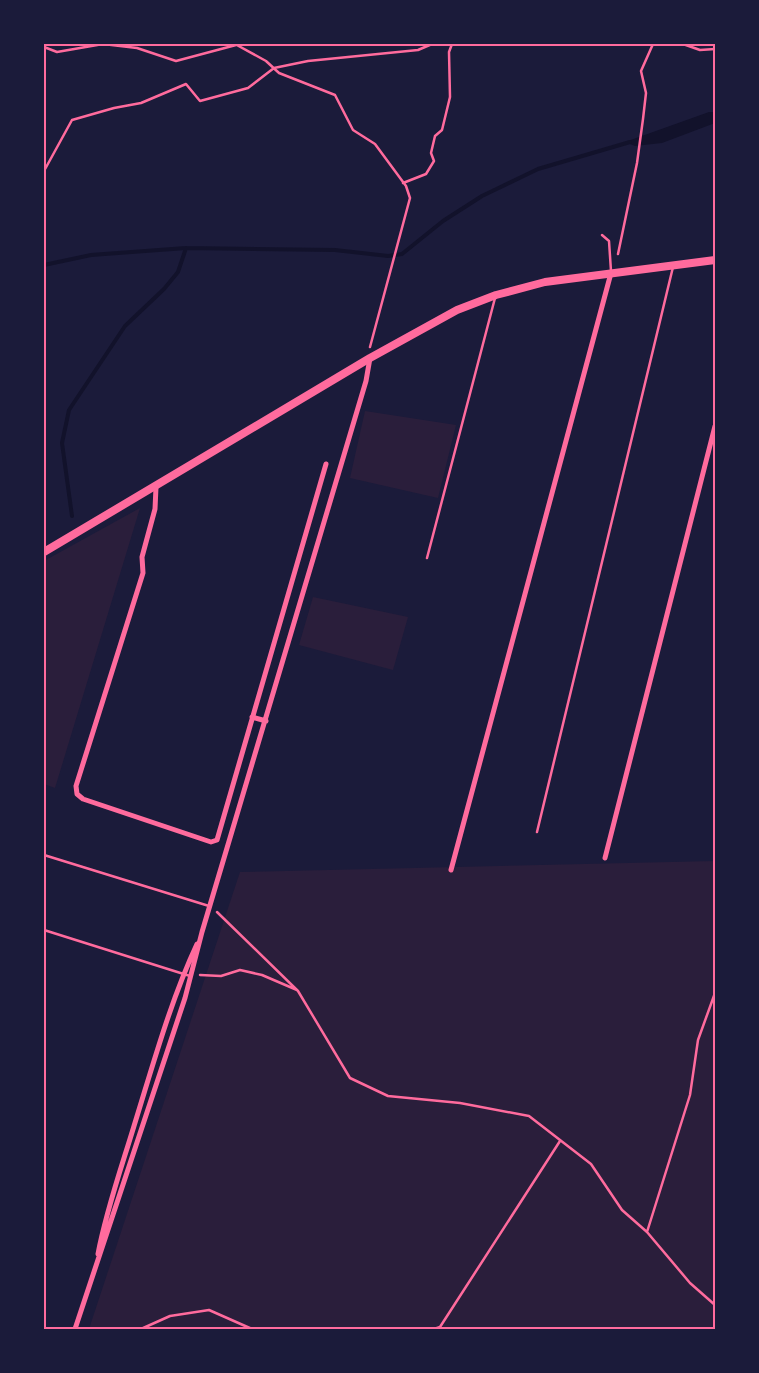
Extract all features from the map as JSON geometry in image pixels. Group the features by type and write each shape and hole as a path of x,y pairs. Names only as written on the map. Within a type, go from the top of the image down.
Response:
{"main road":[{"path":"44,552 441,317 496,294 545,282 715,260"}],"street":[{"path":"451,870 612,273"},
{"path":"75,1329 192,977 202,932 366,381 370,358"},
{"path":"605,858 715,426"},
{"path":"156,487 155,509 142,558 143,573 76,786 77,794 83,800 211,842 216,840 326,464"},
{"path":"252,717 266,721"},
{"path":"95,1272 104,1226 141,1104 183,974 202,932"},
{"path":"161,1042 170,1045"},
{"path":"141,1104 149,1107"}],"lane":[{"path":"602,235 609,241 612,273"},
{"path":"538,832 673,265"},
{"path":"427,558 496,294"},
{"path":"44,854 210,906"},
{"path":"44,930 192,977"}],"path":[{"path":"44,48 57,52 103,44 137,48 176,61 236,44 266,61 279,73 335,95 353,130 375,144 403,183 410,198 370,344 370,358"},
{"path":"44,171 72,120 114,108 141,103 186,84 200,101 248,88 274,68 308,61 418,50 432,44"},
{"path":"403,183 426,174 434,161 431,153 433,144 435,136 442,130 450,97 449,52 452,44"},
{"path":"612,273 637,163 646,93 641,71 653,44"},
{"path":"683,44 700,50 715,49"},
{"path":"210,906 298,991 350,1078 388,1096 460,1103 529,1116 591,1164 622,1210 647,1232 690,1283 715,1305"},
{"path":"192,977 221,976 240,970 262,975 298,991"},
{"path":"647,1232 688,1104 698,1040 715,993"},
{"path":"434,1329 440,1327 474,1277 560,1141"},
{"path":"141,1329 170,1316 210,1310 252,1329"}],"shaded area":[{"path":"709,112 715,112 715,123 662,143 635,146 625,142"},
{"path":"365,411 456,425 438,498 350,478"},
{"path":"140,508 55,788 44,784 44,561"},
{"path":"313,597 408,617 393,670 299,645"},
{"path":"715,861 715,1329 89,1329 240,872"}],"waterway":[{"path":"44,265 91,255 186,248 335,250 388,256 402,254 443,221 482,196 538,169 630,142"},
{"path":"72,516 62,443 69,410 125,326 164,289 178,272 186,248"}]}
